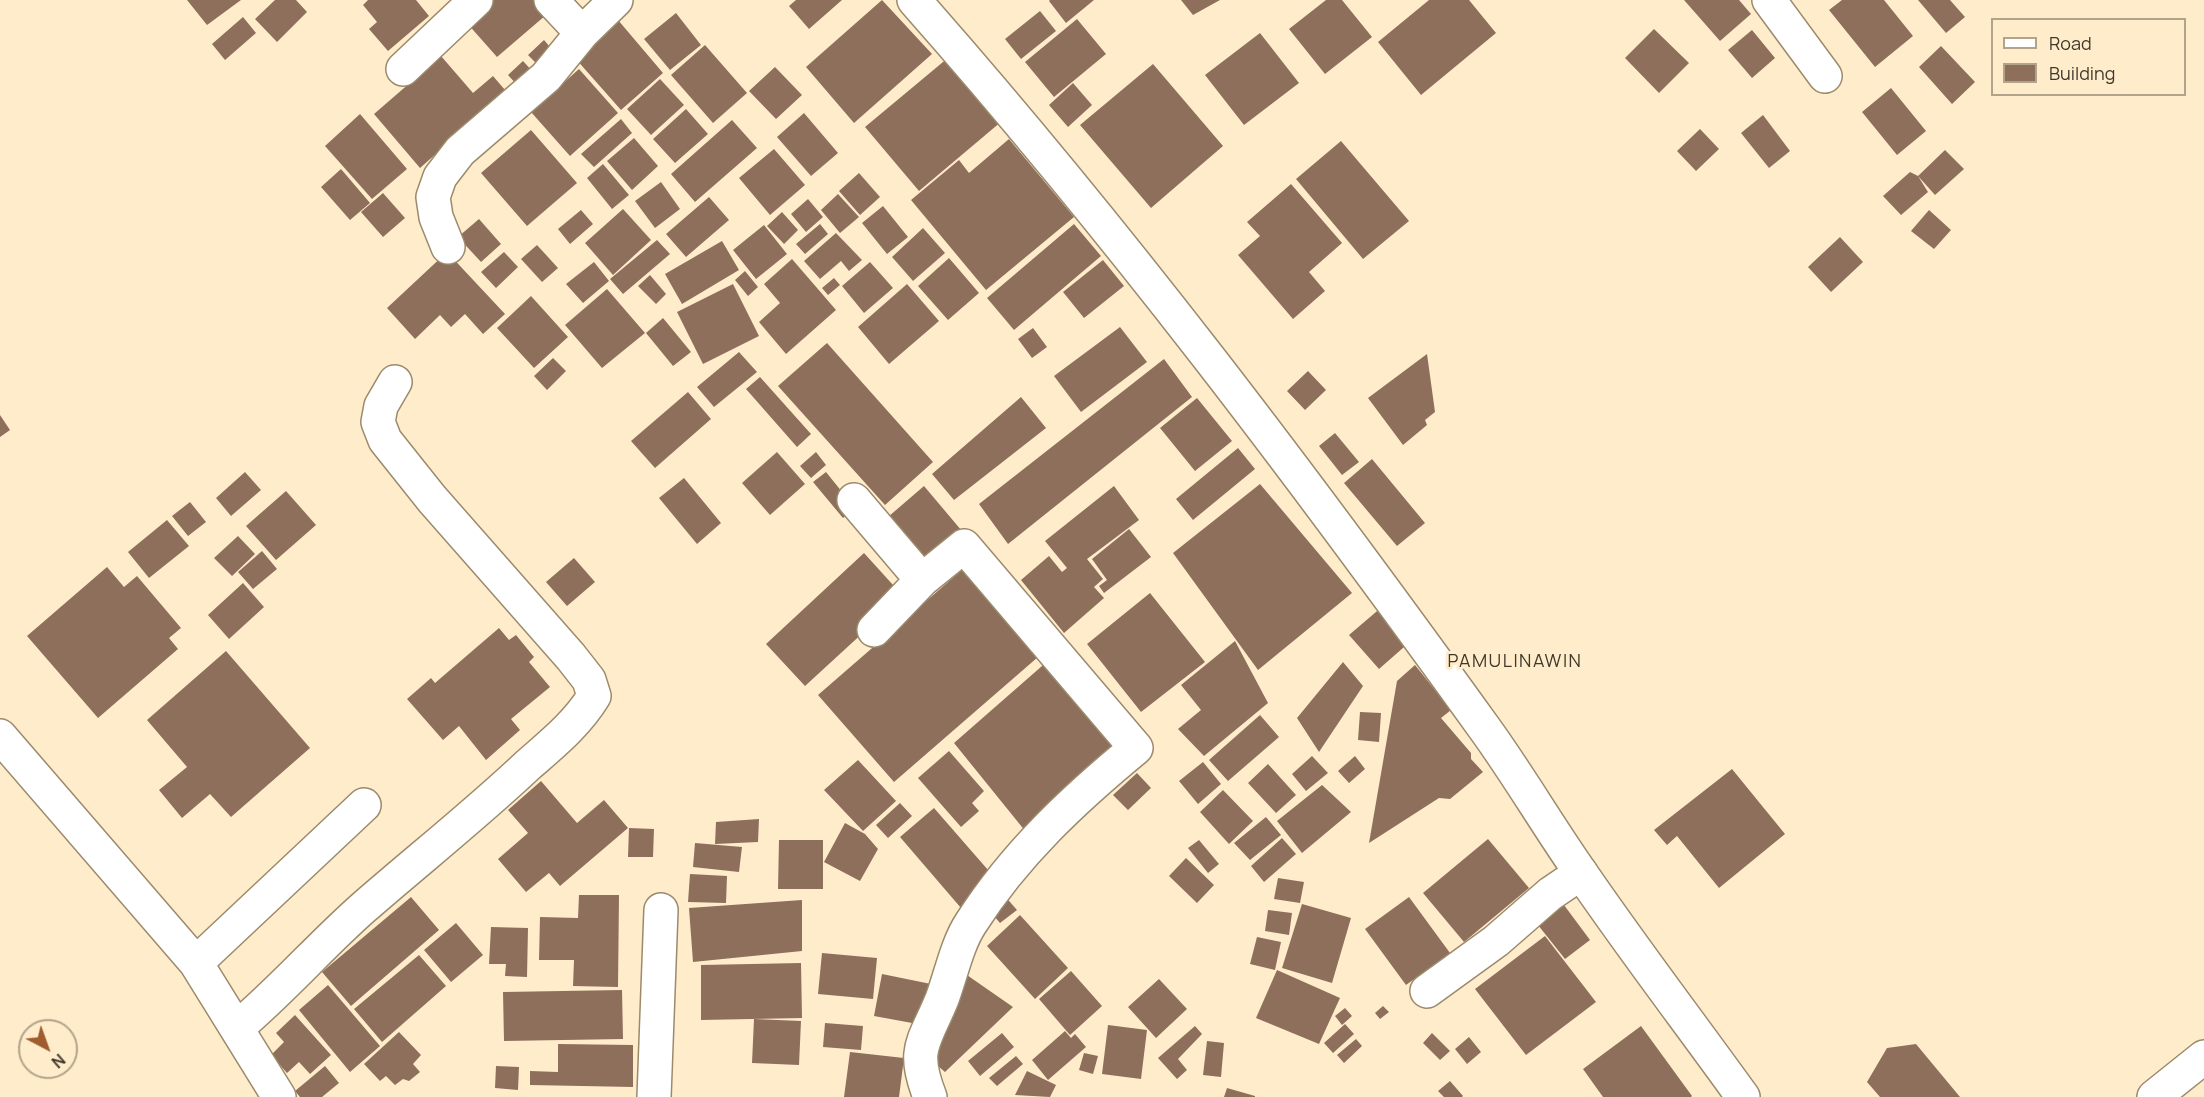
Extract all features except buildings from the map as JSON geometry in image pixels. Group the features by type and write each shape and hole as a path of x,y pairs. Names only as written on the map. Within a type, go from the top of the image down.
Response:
{"street":[{"path":"403,69 476,0"},
{"path":"551,0 582,33"},
{"path":"448,247 436,218 433,197 440,177 460,151 546,77 582,33 616,0"},
{"path":"914,0 1044,150 1202,347 1488,734 1581,873 1741,1096"},
{"path":"1769,0 1825,76"},
{"path":"238,1027 272,998 363,908 481,808 566,731 584,712 594,696 589,680 571,657 432,499 385,440 378,422 381,406 395,382"},
{"path":"854,500 922,580"},
{"path":"874,630 922,580 964,546 1136,748 1081,794 1033,842 970,924 940,1002 920,1046 921,1074 930,1097"},
{"path":"0,736 196,963 238,1027 279,1097"},
{"path":"196,963 364,806"},
{"path":"1427,991 1496,941 1550,894 1581,873"},
{"path":"654,1097 661,909"},
{"path":"2154,1097 2204,1057"}],"district":[{"name":"PAMULINAWIN","path":"1515,662"}]}
